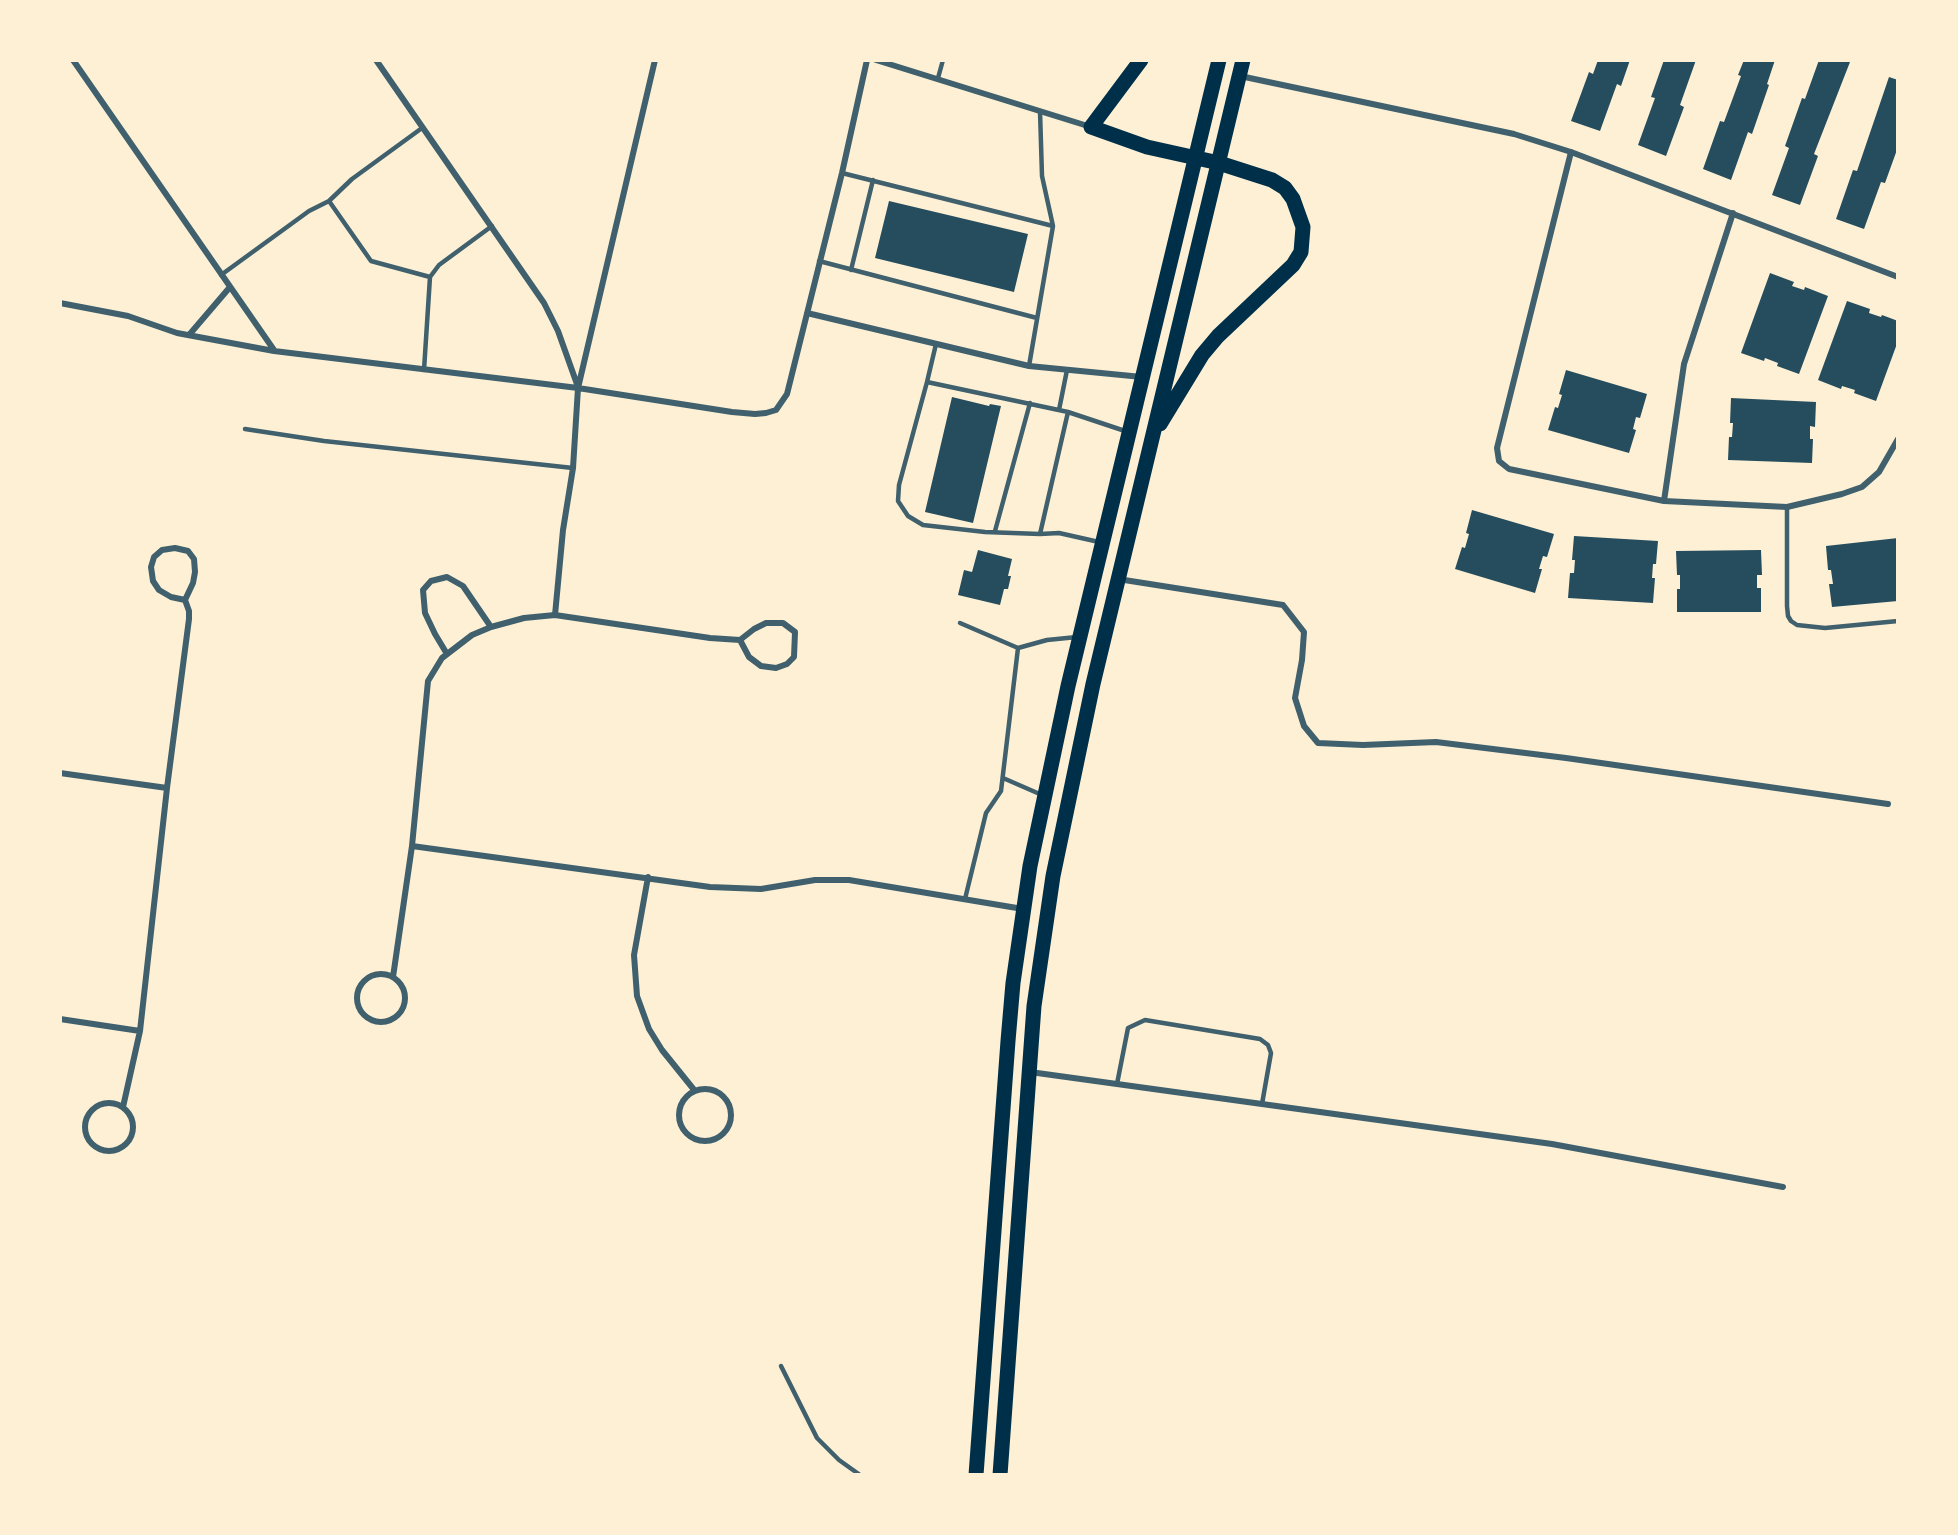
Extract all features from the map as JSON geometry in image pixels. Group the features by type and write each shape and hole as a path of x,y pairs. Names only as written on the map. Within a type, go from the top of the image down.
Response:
{"highway":[{"path":"1141,60 1091,128 1147,147 1261,175 1285,188 1293,199 1303,227 1300,252 1293,265 1244,310 1202,355 1152,436"},
{"path":"976,1475 1008,1041 1013,983 1024,909 1044,795 1079,637 1219,60"},
{"path":"1000,1475 1028,1071 1034,1006 1053,876 1078,748 1117,579 1243,60"}],"street":[{"path":"74,60 274,351"},
{"path":"376,60 549,312 567,353 578,388"},
{"path":"555,615 563,530 573,468 578,388 655,60"},
{"path":"60,303 128,316 189,335 274,351 578,388 732,412 755,414 776,410 787,394 842,173 867,60"},
{"path":"876,60 1091,128"},
{"path":"1239,75 1514,134 1570,152 1898,277"},
{"path":"1570,152 1497,448 1499,461 1509,469 1664,501 1787,507 1862,487 1879,472 1898,440"},
{"path":"1664,501 1684,364 1733,213"},
{"path":"189,335 230,287"},
{"path":"807,313 1029,366 1142,377"},
{"path":"123,1107 140,1030 167,788 189,619 185,600 193,583 195,572 194,559 188,551 175,548 162,550 154,557 151,567 153,581 159,590 171,597 185,600"},
{"path":"447,654 425,613 423,590 431,581 447,577 463,586 491,627"},
{"path":"1117,579 1283,605 1304,632 1302,660 1295,698 1304,726 1318,743 1363,745 1436,742 1566,758 1888,804"},
{"path":"393,977 412,846 428,681 442,658 472,635 491,627 524,618 555,615 710,638 740,640 766,623 783,623 795,632 794,657 787,664 776,668 761,666 749,657 740,640"},
{"path":"60,773 167,788"},
{"path":"412,846 710,886 761,889 815,880 849,880 1024,909"},
{"path":"648,877 634,955 638,996 649,1029 662,1050 695,1091"},
{"path":"383,974 393,977 405,991 406,1001 403,1010 397,1018 388,1022 378,1023 369,1020 357,1006 356,996 359,987 365,979 374,975 383,974"},
{"path":"60,1019 140,1030"},
{"path":"1028,1071 1552,1144 1783,1187"},
{"path":"704,1089 716,1092 725,1099 730,1109 730,1119 727,1128 720,1136 707,1141 697,1140 682,1129 679,1109 685,1098 695,1091 704,1089"},
{"path":"105,1103 115,1103 123,1107 130,1115 133,1124 128,1142 121,1149 112,1152 94,1147 87,1140 84,1131 89,1112 105,1103"}],"lane":[{"path":"938,78 943,60"},
{"path":"1029,366 1053,226 1042,176 1040,111"},
{"path":"221,275 309,211 328,201 352,179 422,128"},
{"path":"842,173 1053,226"},
{"path":"851,270 873,180"},
{"path":"328,201 371,261 430,278"},
{"path":"424,370 430,278 440,265 492,226"},
{"path":"819,261 1037,318"},
{"path":"936,344 898,485 898,501 908,516 923,525 1040,534 1059,533 1102,542"},
{"path":"1059,410 1067,370"},
{"path":"927,382 1068,412 1129,432"},
{"path":"995,531 1030,403"},
{"path":"1040,534 1068,412"},
{"path":"245,429 324,441 573,468"},
{"path":"1787,507 1786,606 1791,621 1797,625 1825,628 1898,621"},
{"path":"960,623 1018,648 1047,640 1079,637"},
{"path":"965,899 986,813 1001,791 1018,648"},
{"path":"1003,778 1044,795"},
{"path":"1117,1083 1128,1028 1145,1020 1260,1039 1268,1045 1270,1053 1262,1104"},
{"path":"781,1366 817,1438 839,1460 860,1475"}],"building":[{"path":"1598,60 1630,60 1621,86 1617,84 1600,131 1571,121 1589,72 1593,74"},
{"path":"1664,60 1696,60 1680,105 1684,107 1666,156 1638,145 1655,98 1651,97"},
{"path":"1744,60 1775,60 1752,134 1748,132 1731,180 1703,169 1720,121 1724,122 1741,76 1738,75"},
{"path":"1819,60 1850,62 1814,154 1818,156 1800,205 1772,195 1789,148 1785,146 1802,98 1805,99"},
{"path":"1889,77 1898,80 1898,147 1885,183 1881,182 1864,229 1836,219 1853,170 1857,171"},
{"path":"889,201 1028,234 1014,292 875,258"},
{"path":"1770,273 1794,282 1792,286 1804,290 1805,287 1828,296 1799,374 1777,366 1778,363 1765,358 1764,361 1741,353"},
{"path":"1847,301 1870,309 1869,313 1898,321 1898,341 1876,401 1854,393 1855,390 1842,386 1841,389 1818,380"},
{"path":"1566,370 1647,394 1640,418 1636,417 1633,429 1636,430 1629,453 1548,430 1555,407 1558,408 1562,395 1559,394"},
{"path":"952,397 989,406 990,404 1001,406 973,523 925,512"},
{"path":"1731,398 1816,402 1815,427 1810,426 1810,439 1813,439 1812,463 1728,460 1729,437 1732,437 1733,423 1730,423"},
{"path":"1472,510 1554,534 1547,557 1543,556 1535,593 1455,569 1462,547 1465,548"},
{"path":"1574,536 1658,541 1656,564 1653,564 1652,578 1655,578 1653,603 1568,598 1570,573 1574,573 1575,560 1572,560"},
{"path":"1898,538 1898,601 1832,607 1829,584 1833,584 1831,570 1828,570 1826,546"},
{"path":"978,550 1012,559 1008,589 1004,589 1000,605 958,595 964,570 972,572"},
{"path":"1761,550 1762,575 1757,575 1757,588 1761,588 1761,612 1677,612 1677,589 1680,589 1680,575 1677,575 1676,551"}]}
